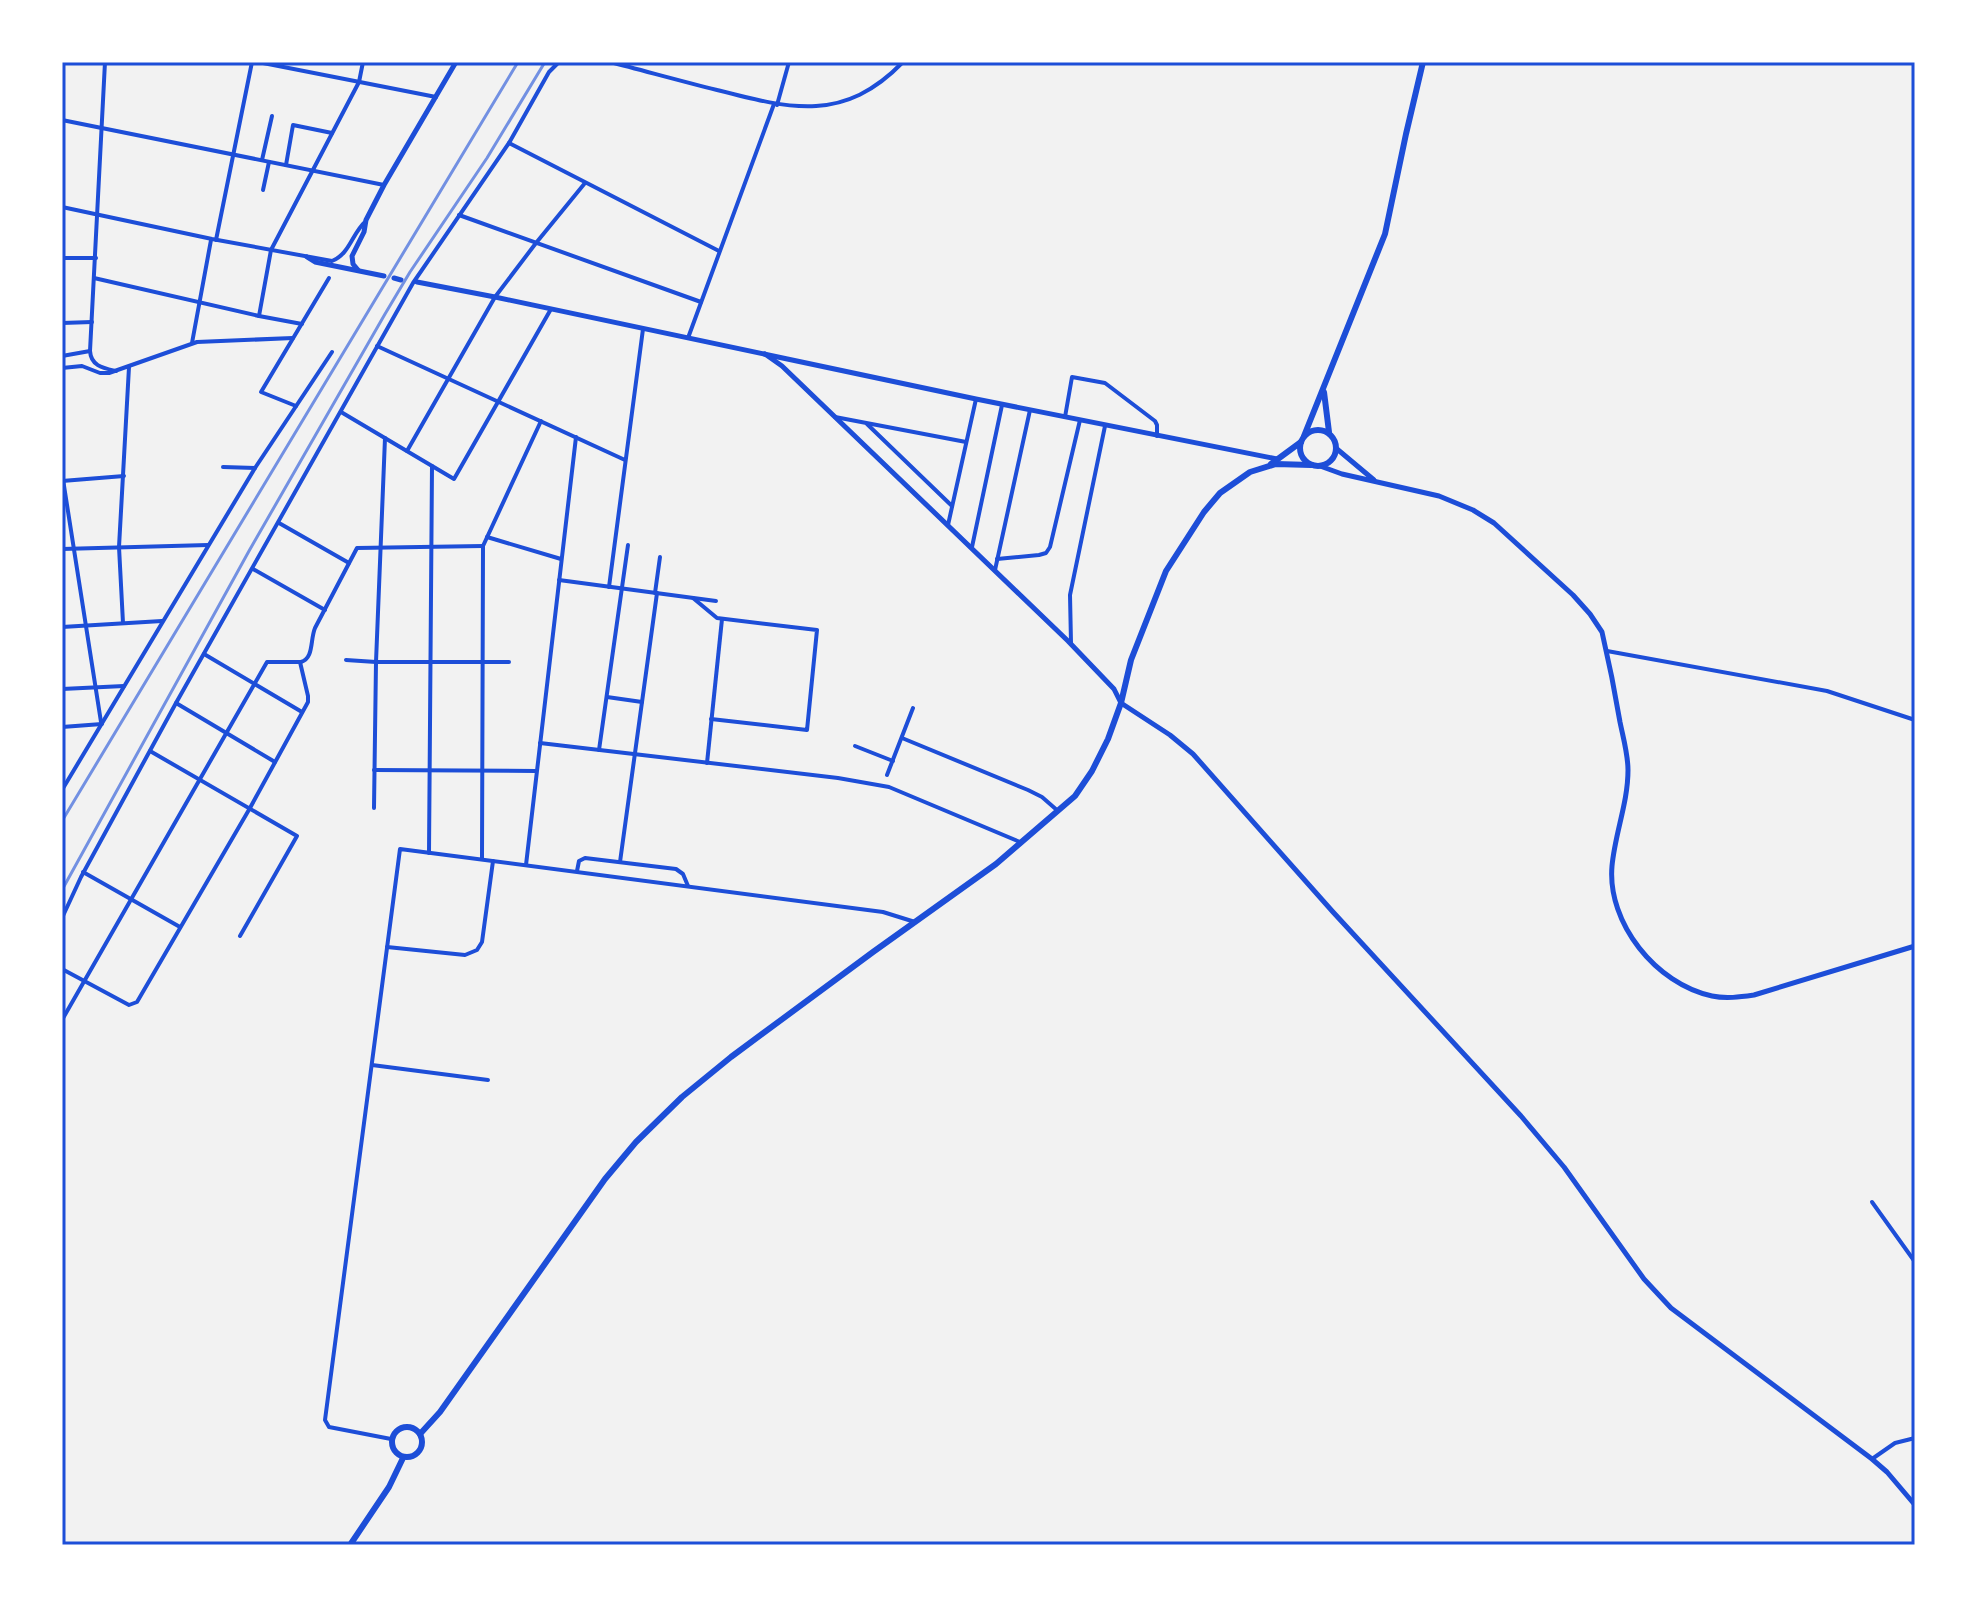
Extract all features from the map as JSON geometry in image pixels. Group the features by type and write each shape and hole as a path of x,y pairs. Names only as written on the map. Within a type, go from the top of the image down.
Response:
{"main road":[{"path":"1311,465 1303,457 1300,447 1385,234 1423,62"},
{"path":"420,1434 440,1412 605,1179 636,1142 682,1097 731,1057 1022,843 1075,796 1108,739 1121,703 1131,660 1150,609 1166,571 1188,534 1220,493 1250,472 1292,463 1320,466 1334,458 1337,449 1329,432 1324,388"},
{"path":"1268,466 1313,430 1329,432"},
{"path":"407,1427 420,1434 421,1449 413,1457 403,1458 395,1453 391,1439 397,1430 407,1427"},
{"path":"350,1545 389,1487 403,1458"}],"street":[{"path":"105,62 90,351 94,364 116,371"},
{"path":"192,343 252,62"},
{"path":"258,62 288,65 436,97"},
{"path":"259,316 271,250 359,82 363,62"},
{"path":"358,270 354,267 352,256 364,232 366,220 456,62"},
{"path":"62,918 83,872 176,703 377,346 459,215 509,143 549,72 559,62"},
{"path":"610,62 776,105 816,107 847,101 874,87 903,62"},
{"path":"688,338 776,105 789,62"},
{"path":"262,160 272,116"},
{"path":"62,120 384,185"},
{"path":"286,165 293,125 332,133"},
{"path":"509,143 719,251"},
{"path":"263,190 269,162"},
{"path":"407,451 495,297 585,183"},
{"path":"62,207 332,261 345,253 366,220"},
{"path":"459,215 701,302"},
{"path":"307,257 346,270 384,276"},
{"path":"62,258 96,258"},
{"path":"94,278 302,324"},
{"path":"296,406 261,392 329,278"},
{"path":"415,283 1277,459"},
{"path":"341,412 454,479 551,309"},
{"path":"62,323 92,322"},
{"path":"609,587 643,329"},
{"path":"62,368 82,366 103,373 129,367 192,343 293,338"},
{"path":"377,346 625,460"},
{"path":"62,356 90,351"},
{"path":"62,790 255,468 332,352"},
{"path":"765,354 782,366 1071,643 1114,689 1121,703 1193,754 1521,1116 1564,1167 1644,1279 1671,1308 1872,1459 1915,1505"},
{"path":"123,623 119,547 129,367"},
{"path":"1065,417 1072,377 1102,382 1155,421 1157,436"},
{"path":"948,525 976,399"},
{"path":"972,548 1002,405"},
{"path":"995,570 1030,410"},
{"path":"835,417 966,442"},
{"path":"997,559 1039,555 1046,553 1050,547 1080,420"},
{"path":"482,859 483,546 541,421"},
{"path":"866,423 952,506"},
{"path":"1071,643 1070,595 1105,426"},
{"path":"526,865 576,437"},
{"path":"374,808 385,438"},
{"path":"1337,449 1375,481"},
{"path":"429,853 432,466"},
{"path":"1320,466 1439,496 1473,510 1494,523 1590,614 1602,632 1607,651 1629,766 1627,792 1612,865 1613,889 1629,931 1653,963 1693,990 1732,998 1754,995 1915,946"},
{"path":"223,467 255,468"},
{"path":"62,473 102,724"},
{"path":"63,481 124,476"},
{"path":"279,523 349,563"},
{"path":"487,537 561,559"},
{"path":"62,549 208,545"},
{"path":"599,750 628,545"},
{"path":"62,1020 267,662 307,661 313,633 357,548 483,546"},
{"path":"620,862 660,557"},
{"path":"253,569 325,610"},
{"path":"559,580 716,601"},
{"path":"693,598 717,618 817,630 807,730 711,719"},
{"path":"707,763 722,619"},
{"path":"62,627 162,621"},
{"path":"1607,651 1827,691 1915,720"},
{"path":"204,654 302,712"},
{"path":"346,660 509,662"},
{"path":"62,969 132,1005 137,1002 308,702 300,662"},
{"path":"62,689 124,686"},
{"path":"607,697 642,702"},
{"path":"176,703 275,762"},
{"path":"887,775 913,708"},
{"path":"62,727 102,724"},
{"path":"902,738 1028,790 1058,811"},
{"path":"540,743 838,778 882,786 1022,843"},
{"path":"855,746 893,761"},
{"path":"150,751 297,836 240,936"},
{"path":"374,770 537,771"},
{"path":"391,1439 329,1427 325,1420 400,849 883,912 915,922"},
{"path":"577,871 581,858 676,869 683,874 688,886"},
{"path":"387,947 465,955 477,950 482,942 493,861"},
{"path":"83,872 180,927"},
{"path":"372,1065 488,1080"},
{"path":"1872,1202 1915,1262"},
{"path":"1872,1459 1895,1443 1915,1438"}],"railway":[{"path":"62,821 518,62"},
{"path":"62,890 249,551 385,314 487,158 545,62"}]}
